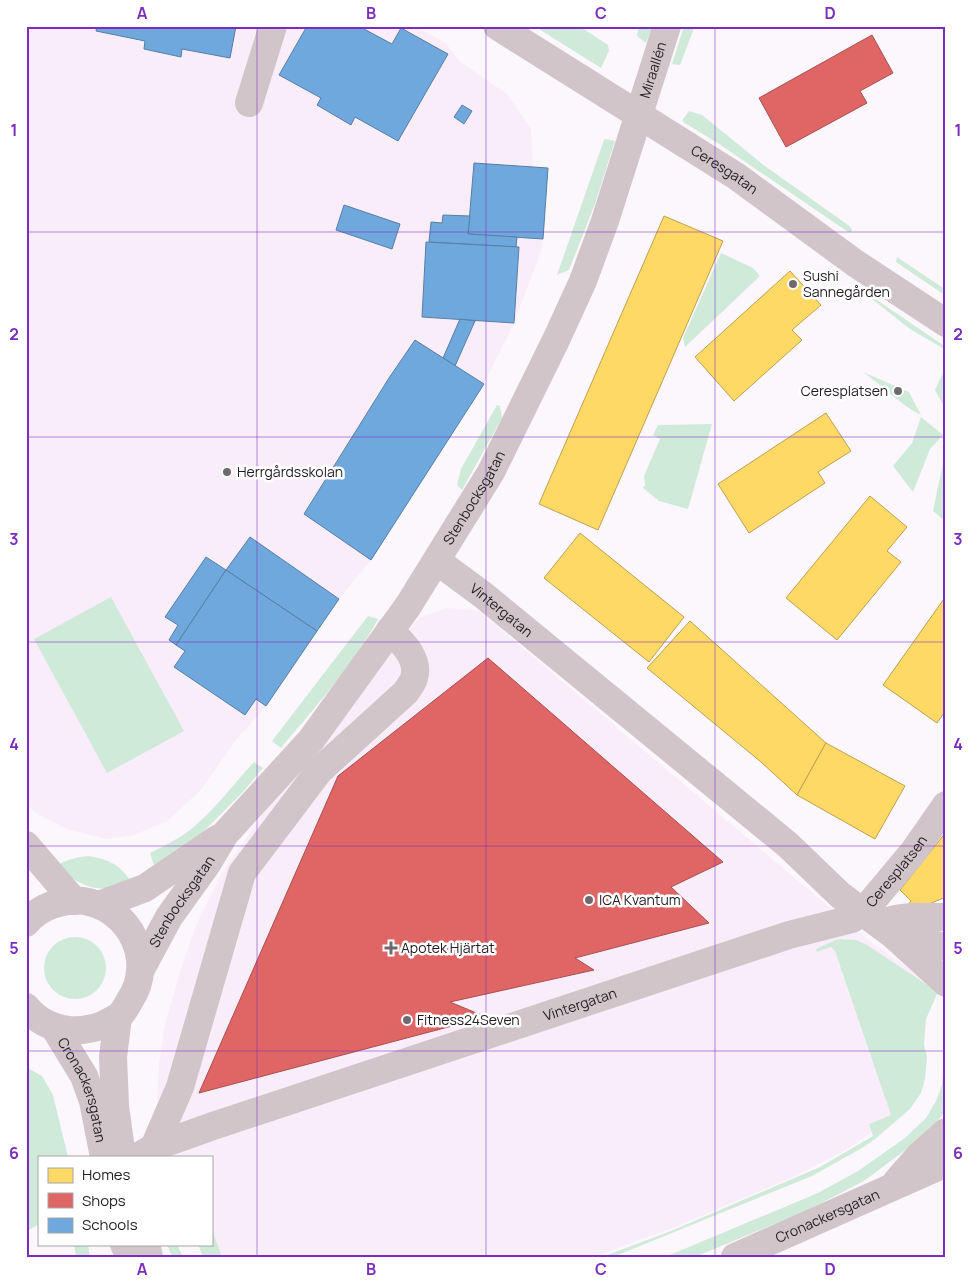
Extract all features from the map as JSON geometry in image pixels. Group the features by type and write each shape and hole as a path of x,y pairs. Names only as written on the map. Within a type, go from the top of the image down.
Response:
{"street":[{"path":"249,103 273,26"},
{"name":"Ceresgatan","path":"497,26 736,176 855,263 946,323"},
{"name":"Miraallén","path":"639,114 667,26"},
{"name":"Stenbocksgatan","path":"141,969 169,917 207,864 225,834 311,740 408,606 490,472 556,340 583,280 605,220 639,114"},
{"name":"Vintergatan","path":"437,561 483,595 788,845 840,895 878,924 946,982"},
{"path":"146,1152 180,1087 242,873 319,771 406,692 414,678 415,664 404,644 390,630"},
{"name":"Ceresplatsen","path":"878,924 914,851 946,805"},
{"name":"Stenbocksgatan","path":"26,924 45,908 54,904 86,903 144,888 225,834"},
{"path":"26,845 86,903 116,915 130,930 138,949 141,969 134,996 118,1017 96,1027 75,1031 43,1026 38,1018 26,1007"},
{"path":"878,924 885,921 914,917 946,917"},
{"name":"Vintergatan","path":"146,1152 248,1114 790,935 852,920 878,924 946,947"},
{"name":"Cronackersgatan","path":"118,1017 113,1057 115,1106 122,1156"},
{"name":"Cronackersgatan","path":"43,1026 84,1076 93,1101 104,1156"},
{"name":"Cronackersgatan","path":"892,1187 919,1156 946,1132"},
{"name":"Cronackersgatan","path":"735,1257 946,1162"}],"shaded area":[{"name":"Herrgårdsskolan","path":"26,26 413,26 446,43 459,61 507,94 531,129 533,167 548,168 542,248 514,323 484,384 371,560 339,599 266,706 235,741 201,790 167,821 134,835 106,839 67,829 37,814 26,803"},
{"path":"447,608 479,611 873,944 937,987 922,1022 896,1115 846,1150 791,1178 680,1225 593,1257 204,1257 198,1246 212,1246 212,1156 167,1156 157,1100 159,1063 165,1025 179,975 197,923 223,871 277,794 420,617"}],"green space":[{"path":"534,26 579,26 608,45 609,51 601,68"},
{"path":"639,26 653,26 646,43 637,36"},
{"path":"684,26 695,26 680,65 672,64"},
{"path":"689,111 702,115 765,166 848,225 852,229 851,232 848,232 719,144 683,122"},
{"path":"604,140 615,141 595,204 569,270 557,275"},
{"path":"721,253 753,268 760,276 685,347 683,338"},
{"path":"897,257 946,290 946,296 896,262"},
{"path":"871,296 946,347 946,350 910,329 872,299"},
{"path":"946,366 946,410 935,390"},
{"path":"863,372 909,392 921,415 906,406"},
{"path":"497,405 500,406 502,418 462,490 457,485 461,469"},
{"path":"921,417 943,435 930,449 913,492 893,466 912,443"},
{"path":"712,424 688,509 659,501 643,488 645,485 644,476 660,439 653,435 658,425"},
{"path":"946,461 946,522 933,511 943,463"},
{"path":"111,597 184,731 107,773 34,639"},
{"path":"368,616 378,619 357,653 333,686 281,748 272,741"},
{"path":"254,762 263,768 243,792 193,842 155,869 150,853 181,836 199,823"},
{"path":"88,856 112,863 122,870 130,880 110,887 93,887 79,882 56,866 71,859"},
{"path":"69,937 81,937 97,946 104,956 106,968 104,980 97,990 81,999 69,999 58,994 49,985 44,974 44,962 49,951 58,942"},
{"path":"838,939 856,940 867,945 938,992 926,1019 924,1044 927,1057 925,1079 921,1093 910,1109 862,1148 812,1176 613,1257 602,1257 671,1231 820,1167 873,1136 869,1124 891,1115 835,951 831,947 817,952 816,949"},
{"path":"946,1030 946,1111 924,1136 864,1181 808,1210 695,1257 665,1257 818,1193 858,1171 905,1138 926,1118 937,1099 942,1084"},
{"path":"26,1067 42,1076 53,1095 68,1156 38,1156 38,1225 26,1232"},
{"path":"212,1230 222,1257 203,1257 199,1246 212,1246"},
{"path":"74,1246 88,1246 90,1257 76,1257"},
{"path":"168,1246 178,1246 183,1257 172,1257"}],"building: Homes":[{"path":"664,216 723,241 598,530 539,504"},
{"path":"790,271 821,305 792,330 802,340 734,401 695,357"},
{"path":"826,413 851,451 818,472 825,483 749,533 718,484"},
{"path":"870,496 907,527 887,551 901,562 837,640 786,598"},
{"path":"580,533 684,617 649,662 544,578"},
{"path":"946,596 946,710 937,723 883,685"},
{"path":"690,621 826,743 797,795 761,762 647,668"},
{"path":"826,743 905,786 875,839 797,795"},
{"path":"946,832 946,897 912,911 907,906 911,901 900,890"}],"building: Shops":[{"path":"872,35 893,73 860,91 867,103 786,147 759,98"},
{"path":"488,658 723,862 671,887 709,923 575,958 594,970 450,1002 486,1017 199,1093 338,776"}],"building: Schools":[{"path":"97,26 236,26 230,58 182,49 181,57 144,49 145,41 96,31"},
{"path":"307,26 366,26 364,29 392,44 401,28 448,54 398,141 355,117 351,125 317,105 321,98 279,75"},
{"path":"462,105 472,111 464,124 454,117"},
{"path":"474,163 548,168 543,239 468,234"},
{"path":"344,205 400,224 392,249 336,230"},
{"path":"443,215 470,216 468,234 517,237 516,247 429,242 431,222 442,223"},
{"path":"426,242 519,247 514,323 422,317"},
{"path":"460,319 475,321 455,366 443,358"},
{"path":"415,340 484,384 371,560 304,514"},
{"path":"250,537 339,599 317,631 226,570"},
{"path":"206,557 226,570 176,645 169,640 178,625 165,617"},
{"path":"226,570 317,631 266,706 256,699 245,715 174,667 185,651 176,645"}],"place":[{"name":"Sushi Sannegården","path":"793,284"},
{"name":"Ceresplatsen","path":"898,391"},
{"name":"Herrgårdsskolan","path":"227,472"},
{"name":"ICA Kvantum","path":"589,900"},
{"name":"Apotek Hjärtat","path":"391,948"},
{"name":"Fitness24Seven","path":"407,1020"}]}
